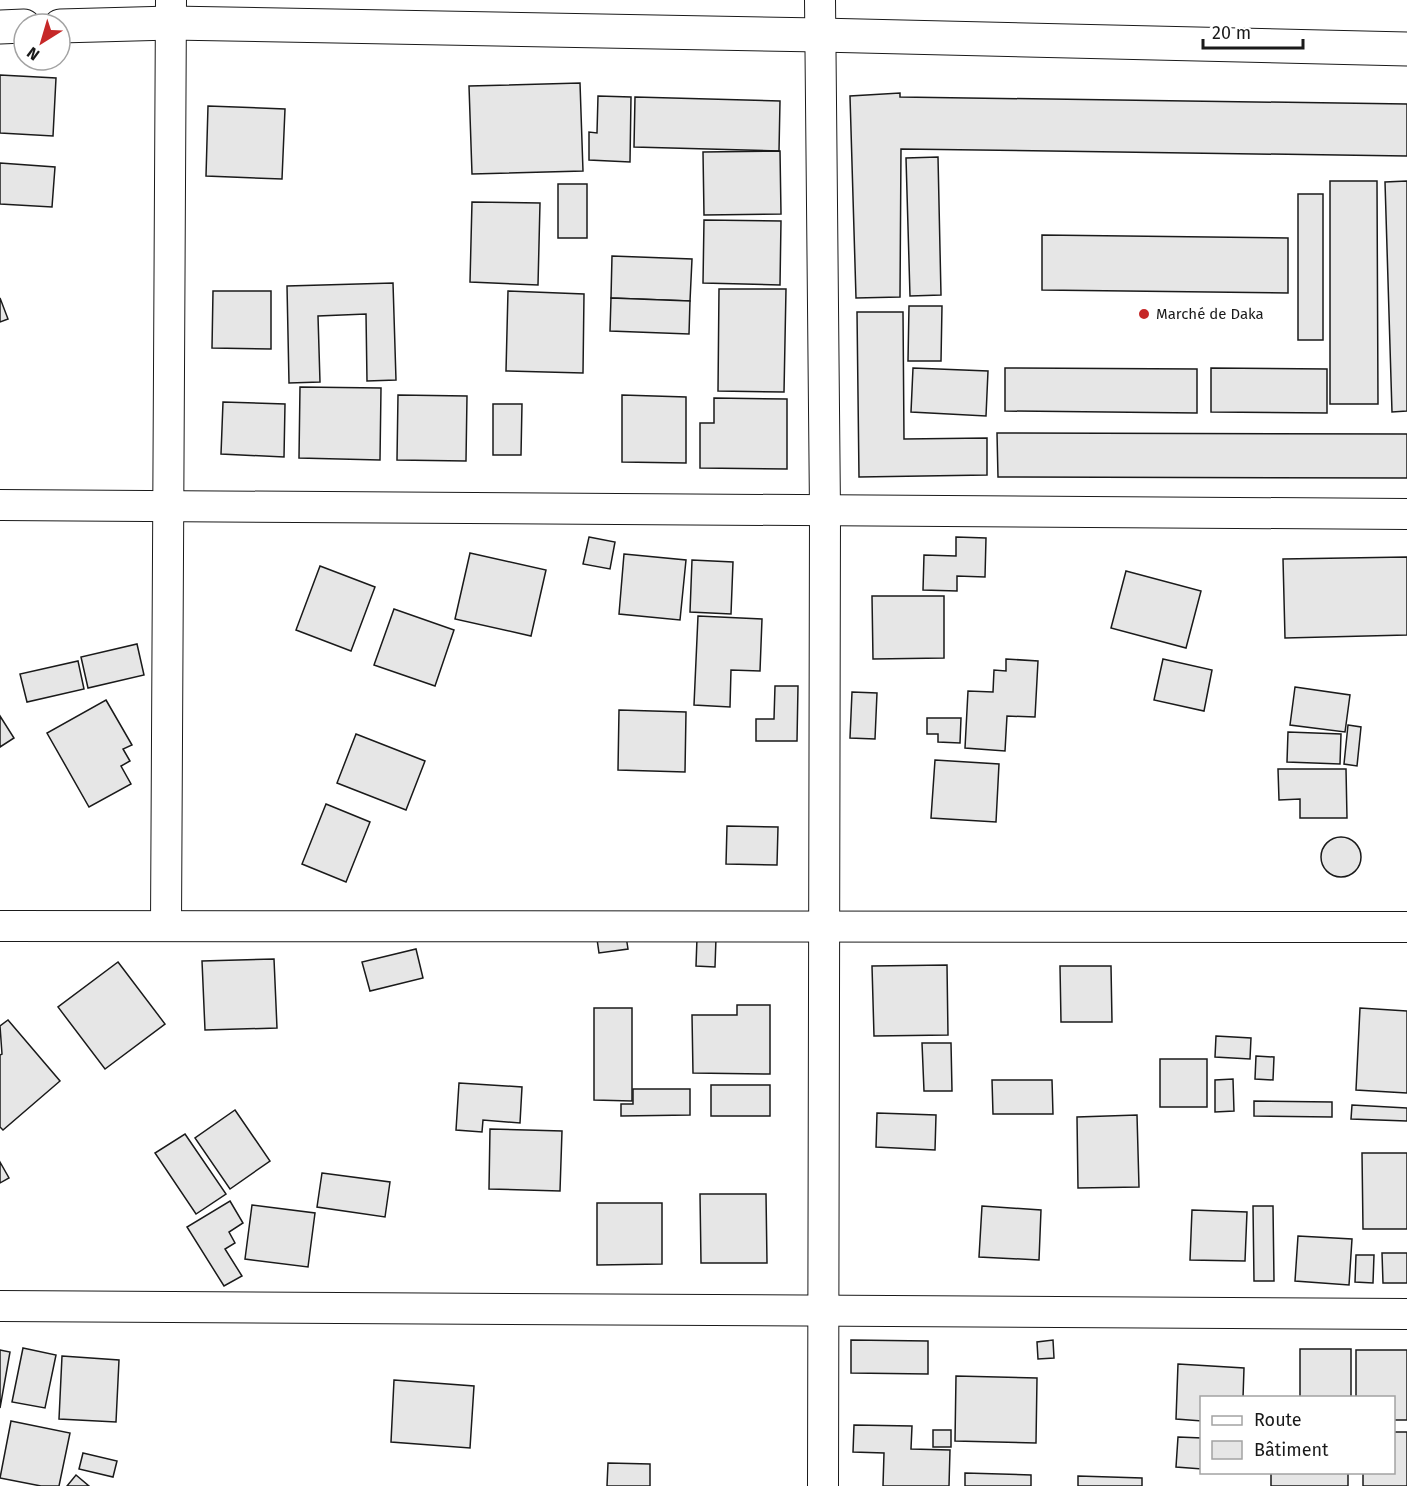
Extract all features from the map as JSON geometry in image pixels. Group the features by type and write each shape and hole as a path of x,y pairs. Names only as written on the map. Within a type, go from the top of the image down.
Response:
{"main road":[{"path":"72,24 171,12 820,35 1407,49"}],"street":[{"path":"820,0 825,511 822,1311 824,1486"},
{"path":"166,925 171,12"},
{"path":"0,505 1407,514"},
{"path":"0,926 1407,927"},
{"path":"0,1306 1407,1314"}],"building":[{"path":"0,75 56,78 53,136 0,133"},
{"path":"580,83 583,171 472,174 469,86"},
{"path":"900,93 900,97 1407,104 1407,156 901,149 900,297 856,298 850,96"},
{"path":"598,96 631,97 630,162 589,160 589,132 597,133"},
{"path":"635,97 780,101 779,151 634,147"},
{"path":"208,106 285,109 282,179 206,176"},
{"path":"780,151 781,214 704,215 703,152"},
{"path":"938,157 941,295 910,296 906,158"},
{"path":"0,163 55,167 52,207 0,204"},
{"path":"1330,181 1377,181 1378,404 1330,404"},
{"path":"1407,181 1407,411 1392,412 1385,182"},
{"path":"558,184 587,184 587,238 558,238"},
{"path":"1298,194 1323,194 1323,340 1298,340"},
{"path":"472,202 540,203 538,285 470,282"},
{"path":"704,220 781,221 780,285 703,283"},
{"path":"1042,235 1288,238 1288,293 1042,290"},
{"path":"612,256 692,259 690,301 611,298"},
{"path":"393,283 396,380 367,381 366,314 318,316 320,382 289,383 287,286"},
{"path":"719,289 786,289 784,392 718,391"},
{"path":"213,291 271,291 271,349 212,348"},
{"path":"508,291 584,294 583,373 506,371"},
{"path":"0,298 8,319 0,322"},
{"path":"611,298 690,301 689,334 610,331"},
{"path":"909,306 942,306 941,361 908,361"},
{"path":"857,312 903,312 904,439 987,438 987,475 859,477"},
{"path":"913,368 988,371 986,416 911,412"},
{"path":"1005,368 1197,369 1197,413 1005,411"},
{"path":"1211,368 1327,369 1327,413 1211,412"},
{"path":"300,387 381,388 380,460 299,458"},
{"path":"398,395 467,396 466,461 397,460"},
{"path":"622,395 686,397 686,463 622,462"},
{"path":"714,398 787,399 787,469 700,468 700,423 714,423"},
{"path":"223,402 285,404 284,457 221,454"},
{"path":"493,404 522,404 521,455 493,455"},
{"path":"997,433 1407,434 1407,478 998,477"},
{"path":"589,537 615,542 610,569 583,564"},
{"path":"956,537 986,538 985,577 957,576 957,591 923,590 924,555 956,556"},
{"path":"470,553 546,570 531,636 455,619"},
{"path":"624,554 686,560 680,620 619,614"},
{"path":"1407,557 1407,635 1285,638 1283,559"},
{"path":"692,560 733,562 731,614 690,612"},
{"path":"320,566 375,587 351,651 296,630"},
{"path":"1126,571 1201,591 1186,648 1111,628"},
{"path":"872,596 944,596 944,658 873,659"},
{"path":"394,609 454,630 435,686 374,665"},
{"path":"698,616 762,619 760,671 731,670 730,707 694,705"},
{"path":"137,644 144,675 88,688 81,657"},
{"path":"1006,659 1038,661 1035,717 1007,716 1005,751 965,748 968,691 993,692 994,670 1006,671"},
{"path":"1163,659 1212,670 1204,711 1154,700"},
{"path":"78,661 84,689 27,702 20,674"},
{"path":"775,686 798,686 797,741 756,741 756,719 774,719"},
{"path":"1295,687 1350,695 1345,732 1290,725"},
{"path":"852,692 877,693 875,739 850,738"},
{"path":"106,700 132,745 123,749 130,761 121,766 131,784 89,807 47,733"},
{"path":"619,710 686,712 685,772 618,770"},
{"path":"0,716 14,738 0,747"},
{"path":"927,718 961,718 960,743 938,742 938,734 927,734"},
{"path":"1348,725 1361,727 1357,766 1344,764"},
{"path":"1288,732 1341,734 1340,764 1287,762"},
{"path":"356,734 425,761 406,810 337,783"},
{"path":"935,760 999,764 996,822 931,818"},
{"path":"1278,769 1346,769 1347,818 1300,818 1300,799 1279,800"},
{"path":"326,804 370,822 346,882 302,864"},
{"path":"727,826 778,827 777,865 726,864"},
{"path":"1341,837 1355,843 1361,857 1355,871 1341,877 1327,871 1321,857 1327,843"},
{"path":"626,936 628,949 599,953 597,939"},
{"path":"697,938 716,938 715,967 696,966"},
{"path":"416,949 423,978 370,991 362,962"},
{"path":"274,959 277,1028 205,1030 202,961"},
{"path":"118,962 165,1024 105,1069 58,1007"},
{"path":"947,965 948,1035 874,1036 872,966"},
{"path":"1060,966 1111,966 1112,1022 1061,1022"},
{"path":"737,1005 770,1005 770,1074 693,1073 692,1015 737,1015"},
{"path":"594,1008 632,1008 632,1101 594,1100"},
{"path":"1360,1008 1407,1011 1407,1093 1356,1090"},
{"path":"8,1020 60,1081 3,1130 0,1127 0,1055 2,1054 0,1026"},
{"path":"1216,1036 1251,1038 1250,1059 1215,1057"},
{"path":"922,1043 951,1043 952,1091 924,1091"},
{"path":"1256,1056 1274,1057 1273,1080 1255,1079"},
{"path":"1160,1059 1207,1059 1207,1107 1160,1107"},
{"path":"1233,1079 1234,1111 1215,1112 1215,1080"},
{"path":"992,1080 1052,1080 1053,1114 993,1114"},
{"path":"459,1083 522,1087 520,1123 483,1120 482,1132 456,1130"},
{"path":"711,1085 770,1085 770,1116 711,1116"},
{"path":"633,1089 690,1089 690,1115 621,1116 621,1104 633,1104"},
{"path":"1254,1101 1332,1102 1332,1117 1254,1116"},
{"path":"1352,1105 1407,1108 1407,1121 1351,1119"},
{"path":"235,1110 270,1161 230,1189 195,1138"},
{"path":"877,1113 936,1115 935,1150 876,1147"},
{"path":"1137,1115 1139,1187 1078,1188 1077,1117"},
{"path":"490,1129 562,1131 560,1191 489,1189"},
{"path":"185,1134 226,1194 196,1214 155,1153"},
{"path":"1362,1153 1407,1153 1407,1229 1363,1229"},
{"path":"0,1162 9,1178 0,1183"},
{"path":"322,1173 390,1182 385,1217 317,1207"},
{"path":"700,1194 766,1194 767,1263 701,1263"},
{"path":"230,1201 243,1223 229,1232 235,1243 225,1249 242,1276 224,1286 187,1227"},
{"path":"597,1203 662,1203 662,1264 597,1265"},
{"path":"252,1205 315,1213 308,1267 245,1259"},
{"path":"982,1206 1041,1210 1039,1260 979,1257"},
{"path":"1253,1206 1273,1206 1274,1281 1254,1281"},
{"path":"1192,1210 1247,1212 1245,1261 1190,1260"},
{"path":"1298,1236 1352,1239 1349,1285 1295,1281"},
{"path":"1382,1253 1407,1253 1407,1283 1383,1283"},
{"path":"1356,1255 1374,1255 1373,1283 1355,1282"},
{"path":"851,1340 928,1341 928,1374 851,1373"},
{"path":"1053,1340 1054,1358 1038,1359 1037,1342"},
{"path":"23,1348 56,1355 45,1408 12,1402"},
{"path":"1300,1349 1351,1349 1351,1396 1300,1396"},
{"path":"0,1350 10,1352 0,1408"},
{"path":"1356,1350 1407,1350 1407,1420 1395,1420 1395,1396 1356,1396"},
{"path":"62,1356 119,1360 116,1422 59,1419"},
{"path":"1178,1364 1244,1368 1243,1396 1200,1396 1200,1421 1176,1419"},
{"path":"956,1376 1037,1378 1036,1443 955,1441"},
{"path":"394,1380 474,1386 470,1448 391,1442"},
{"path":"11,1421 70,1433 59,1486 41,1486 0,1478"},
{"path":"854,1425 912,1426 911,1449 950,1450 949,1486 883,1486 884,1453 853,1452"},
{"path":"933,1430 951,1430 951,1447 933,1447"},
{"path":"1395,1432 1407,1432 1407,1486 1363,1486 1363,1474 1395,1474"},
{"path":"1178,1437 1200,1438 1200,1469 1176,1467"},
{"path":"83,1453 117,1461 113,1477 79,1469"},
{"path":"608,1463 650,1464 650,1486 607,1486"},
{"path":"965,1473 1031,1475 1031,1486 965,1486"},
{"path":"1271,1474 1348,1474 1348,1486 1271,1486"},
{"path":"76,1475 89,1486 67,1486"},
{"path":"1078,1476 1142,1478 1142,1486 1078,1486"}],"place":[{"name":"Marché de Daka","path":"1144,314"}]}
